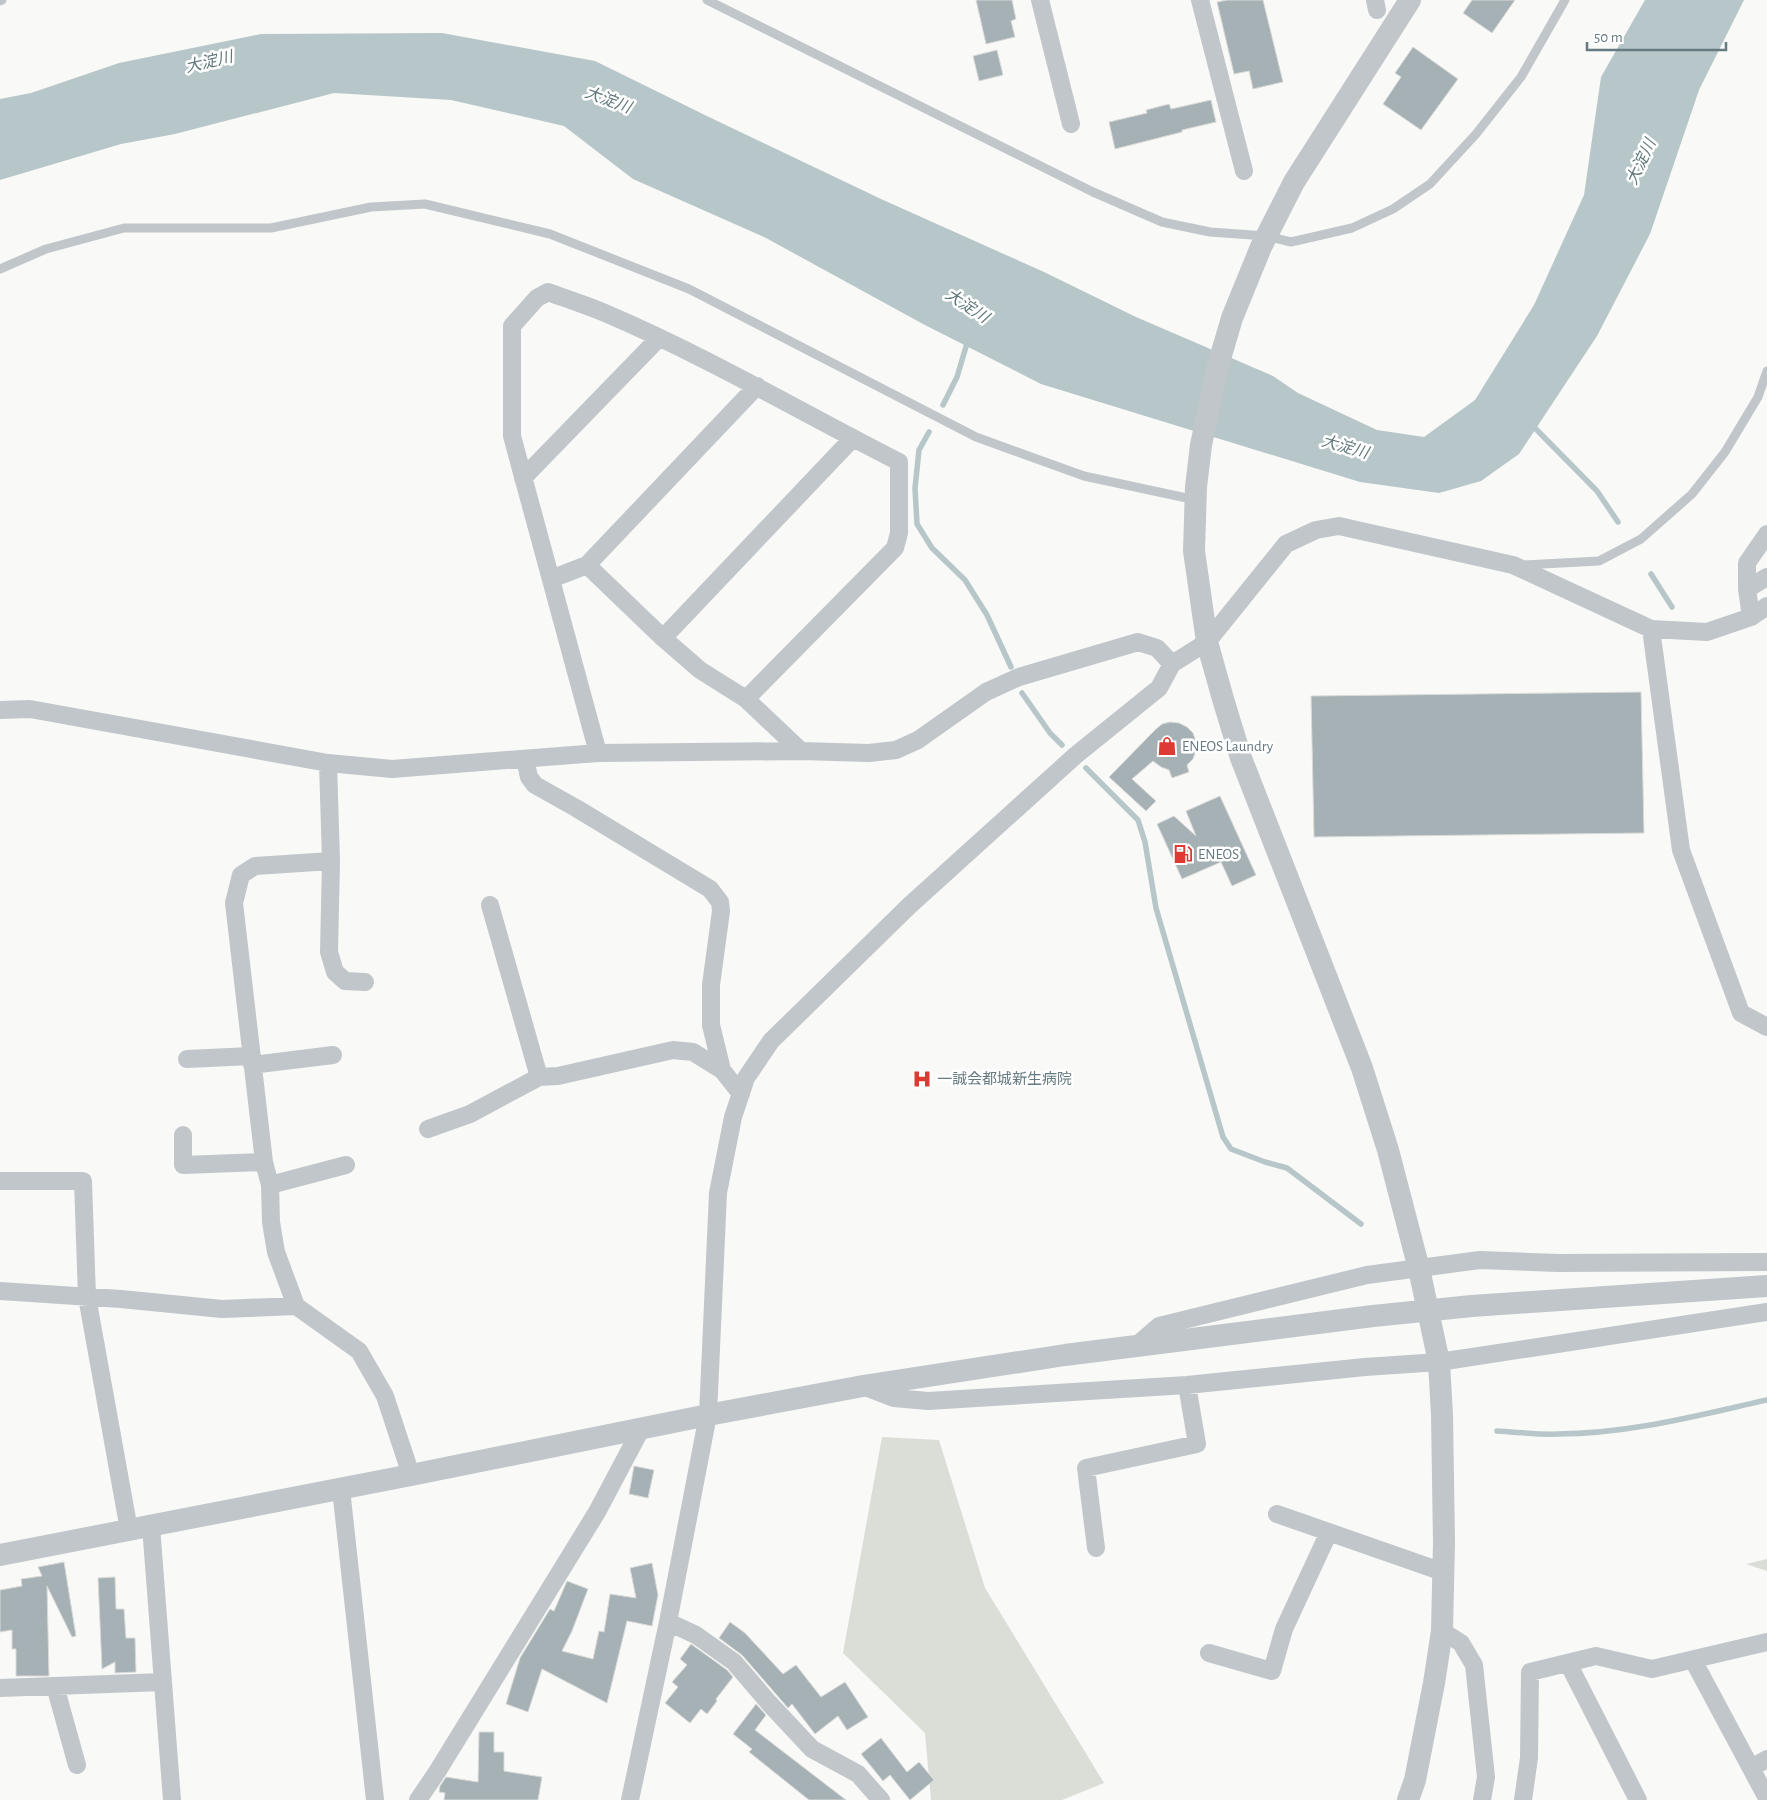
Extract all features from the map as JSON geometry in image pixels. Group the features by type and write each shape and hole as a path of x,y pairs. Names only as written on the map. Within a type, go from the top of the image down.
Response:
{"street":[{"path":"1040,0 1071,124"},
{"path":"1200,0 1244,171"},
{"path":"1408,1800 1415,1780 1442,1631 1442,1425 1439,1362 1419,1269 1388,1150 1362,1068 1241,758 1208,642 1194,551 1196,493 1201,445 1217,369 1232,318 1263,241 1294,182 1410,0"},
{"path":"598,753 512,436 512,326 537,298 548,292 604,312 660,338 756,386 899,462 899,533 895,548 746,699"},
{"path":"523,478 660,338"},
{"path":"551,579 587,565 756,386"},
{"path":"663,638 853,438"},
{"path":"630,1800 668,1622 708,1414 718,1193 733,1117 746,1078 771,1041 909,906 1076,756 1160,688 1172,664 1208,642 1286,544 1316,530 1339,526 1513,565 1651,629 1707,632 1751,617 1767,606"},
{"path":"1751,617 1747,562 1767,534"},
{"path":"587,565 663,638 700,670 746,699 801,751"},
{"path":"1748,589 1767,577"},
{"path":"1651,629 1681,850 1741,1013 1767,1027"},
{"path":"0,710 30,709 328,762 392,769 598,753 801,751 869,753 896,750 918,740 986,692 1019,677 1138,642 1158,648 1172,664"},
{"path":"525,759 529,776 535,786 576,808 710,889 720,902 721,912 711,985 711,1024 722,1070"},
{"path":"328,762 331,861 329,952 335,972 345,981 365,982"},
{"path":"331,861 255,866 241,875 234,903 264,1162 270,1185 271,1222 276,1252 296,1306 359,1351 385,1396 411,1475"},
{"path":"490,904 539,1077"},
{"path":"428,1129 470,1114 539,1077 558,1076 673,1050 693,1052 722,1070 741,1094"},
{"path":"188,1059 251,1060 333,1055"},
{"path":"183,1135 183,1165 264,1162"},
{"path":"270,1185 346,1165"},
{"path":"0,1181 83,1181 87,1296 140,1528 163,1682 172,1800"},
{"path":"1136,1346 1159,1326 1367,1275 1480,1260 1558,1263 1767,1262"},
{"path":"0,1555 341,1489 708,1414 862,1386 1065,1355 1374,1316 1472,1306 1767,1286"},
{"path":"0,1290 222,1309 296,1306"},
{"path":"862,1386 894,1398 928,1401 1187,1385 1365,1367 1439,1362 1767,1312"},
{"path":"1096,1548 1086,1468 1197,1444 1187,1385"},
{"path":"418,1800 597,1512 641,1429"},
{"path":"341,1489 375,1800"},
{"path":"1277,1514 1443,1572"},
{"path":"1209,1653 1272,1671 1284,1629 1329,1532"},
{"path":"668,1622 696,1635 734,1662 768,1703 812,1750 858,1774 881,1800"},
{"path":"1442,1631 1461,1643 1474,1665 1486,1777 1482,1800"},
{"path":"1522,1800 1529,1758 1530,1672 1596,1656 1652,1669 1767,1642"},
{"path":"1693,1660 1767,1798"},
{"path":"1568,1663 1638,1800"},
{"path":"0,1688 163,1682"},
{"path":"55,1686 78,1765"},
{"path":"1751,1768 1767,1759"}],"lane":[{"path":"707,0 1093,192 1162,222 1263,241 1291,242 1352,228 1393,209 1430,184 1476,134 1521,77 1565,0"},
{"path":"0,269 46,249 124,228 271,228 371,207 425,204 550,234 688,289 976,437 1084,476 1196,493"},
{"path":"1513,565 1598,561 1641,539 1692,494 1725,452 1758,397 1767,372"}],"shaded area":[{"path":"882,1437 939,1440 985,1588 1104,1783 1062,1800 931,1800 925,1733 843,1653"},
{"path":"1767,1559 1767,1571 1746,1564"}],"water":[{"name":"大淀川","path":"1645,0 1744,0 1699,90 1650,234 1597,336 1519,454 1481,481 1439,493 1360,482 1041,384 923,324 766,238 633,179 564,126 451,100 334,93 175,134 121,144 0,180 0,99 31,93 119,63 261,34 442,33 595,61 881,199 1044,272 1136,317 1273,376 1298,393 1377,430 1424,437 1475,400 1534,305 1584,195 1601,77"}],"building":[{"path":"976,0 1012,0 1016,19 1011,21 1015,37 986,44"},
{"path":"1227,0 1263,0 1283,82 1253,89 1249,71 1234,74 1217,2"},
{"path":"1472,0 1515,0 1492,33 1463,13"},
{"path":"1413,47 1458,79 1421,130 1383,104 1401,77 1395,73"},
{"path":"997,50 1003,75 979,81 973,56"},
{"path":"1211,100 1216,122 1115,149 1109,122 1147,113 1146,110 1169,104 1171,109"},
{"path":"1641,692 1644,833 1314,837 1311,696"},
{"name":"ENEOS Laundry","path":"1170,722 1179,723 1193,733 1196,750 1193,759 1187,765 1189,772 1172,778 1169,770 1153,761 1132,779 1156,801 1146,811 1109,777 1155,730 1162,724"},
{"path":"1220,796 1256,875 1232,886 1221,862 1182,879 1157,824 1174,816 1196,836 1186,811"},
{"path":"634,1466 654,1470 648,1498 629,1494"},
{"path":"64,1562 76,1636 72,1637 47,1586 49,1676 16,1676 16,1649 12,1649 12,1630 0,1632 0,1590 22,1586 21,1579 42,1576 38,1567"},
{"path":"652,1563 658,1595 652,1626 627,1621 607,1703 542,1669 528,1712 506,1704 520,1658 550,1609 554,1611 567,1581 588,1589 562,1651 593,1659 599,1631 604,1632 610,1594 636,1598 630,1568"},
{"path":"115,1577 116,1609 124,1609 126,1638 135,1638 136,1672 115,1673 115,1662 102,1669 98,1578"},
{"path":"730,1622 745,1633 783,1674 796,1665 821,1697 845,1682 868,1717 847,1730 838,1716 815,1734 792,1704 788,1708 742,1655 719,1638"},
{"path":"691,1644 727,1670 733,1677 707,1714 701,1709 690,1723 665,1703 678,1687 672,1682 687,1665 680,1659"},
{"path":"756,1704 766,1715 755,1730 846,1800 809,1800 749,1752 752,1749 733,1734"},
{"path":"479,1732 494,1732 494,1752 504,1752 504,1771 542,1777 538,1800 444,1800 445,1793 439,1792 440,1786 446,1777 478,1782"},
{"path":"881,1738 907,1772 919,1762 934,1780 910,1800 890,1775 883,1781 861,1754"}],"waterway":[{"path":"943,405 957,377 968,340"},
{"path":"1530,423 1597,491 1618,522"},
{"path":"929,432 919,450 915,488 917,524 932,548 965,580 987,615 1011,667"},
{"path":"1651,574 1672,607"},
{"path":"1022,693 1050,733 1062,745"},
{"path":"1086,768 1138,820 1145,842 1156,908 1223,1137 1231,1149 1287,1168 1361,1224"},
{"path":"1497,1431 1535,1434 1611,1431 1664,1423 1767,1400"}],"place":[{"name":"ENEOS Laundry","path":"1167,746"},
{"name":"ENEOS","path":"1183,854"},
{"name":"一誠会都城新生病院","path":"922,1079"}]}
